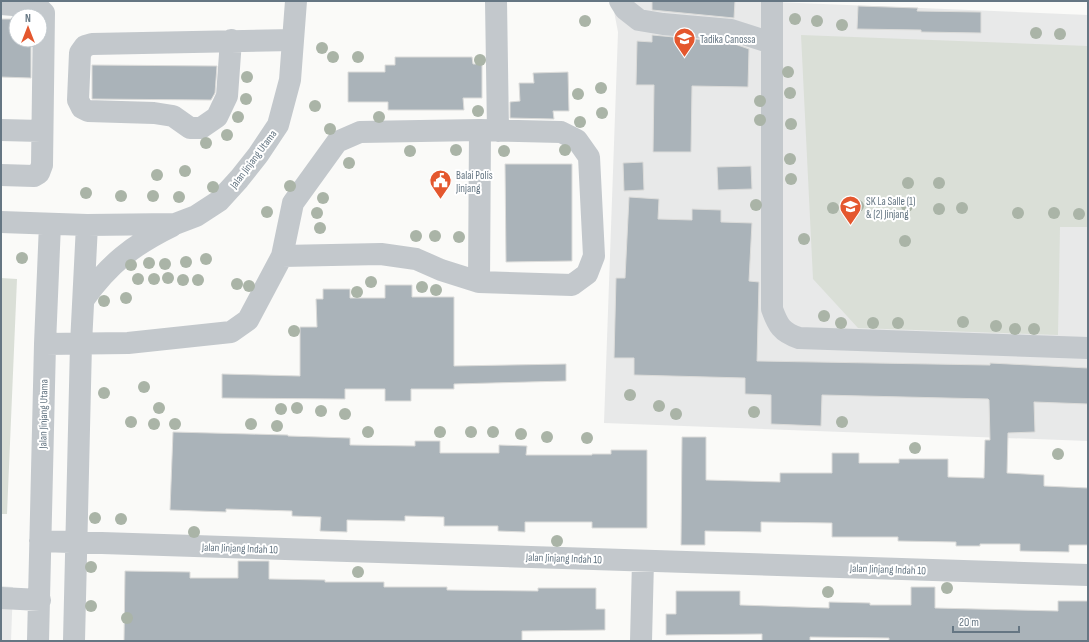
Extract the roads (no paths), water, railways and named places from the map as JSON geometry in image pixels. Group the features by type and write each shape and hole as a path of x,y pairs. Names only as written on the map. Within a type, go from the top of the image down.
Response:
{"street":[{"name":"Jalan Jinjang Utama","path":"38,641 45,344 50,224 175,224 196,216 219,201 239,180 278,125 290,80 296,1"},
{"path":"479,282 496,1"},
{"path":"620,1 625,9 639,20 663,24 731,30 772,43"},
{"path":"772,1 772,309 778,325 788,334 799,338 1088,348"},
{"path":"1,4 38,7 44,13 41,131 42,164 39,172 34,176 1,175"},
{"path":"231,40 227,96 218,117 201,128 190,128 174,116 154,113 88,110 82,108 78,100 80,53 85,46 96,43 231,40 293,40"},
{"path":"1,130 41,131"},
{"path":"45,344 128,343 231,332 248,320 282,256 293,203 337,142 360,132 489,130 561,132 577,140 589,157 594,256 587,274 572,285 479,282 441,270 416,259 381,254 282,256"},
{"path":"1,222 50,224"},
{"path":"84,299 98,280 114,263 140,243 175,224"},
{"path":"74,641 81,344 86,225"},
{"name":"Jalan Jinjang Indah 10","path":"40,541 1088,575"},
{"path":"641,641 643,561"},
{"path":"1,598 40,600"}],"place":[{"name":"Tadika Canossa","path":"684,58"},
{"name":"Balai Polis Jinjang","path":"441,200"},
{"name":"SK La Salle (1) & (2) Jinjang","path":"850,226"}]}
